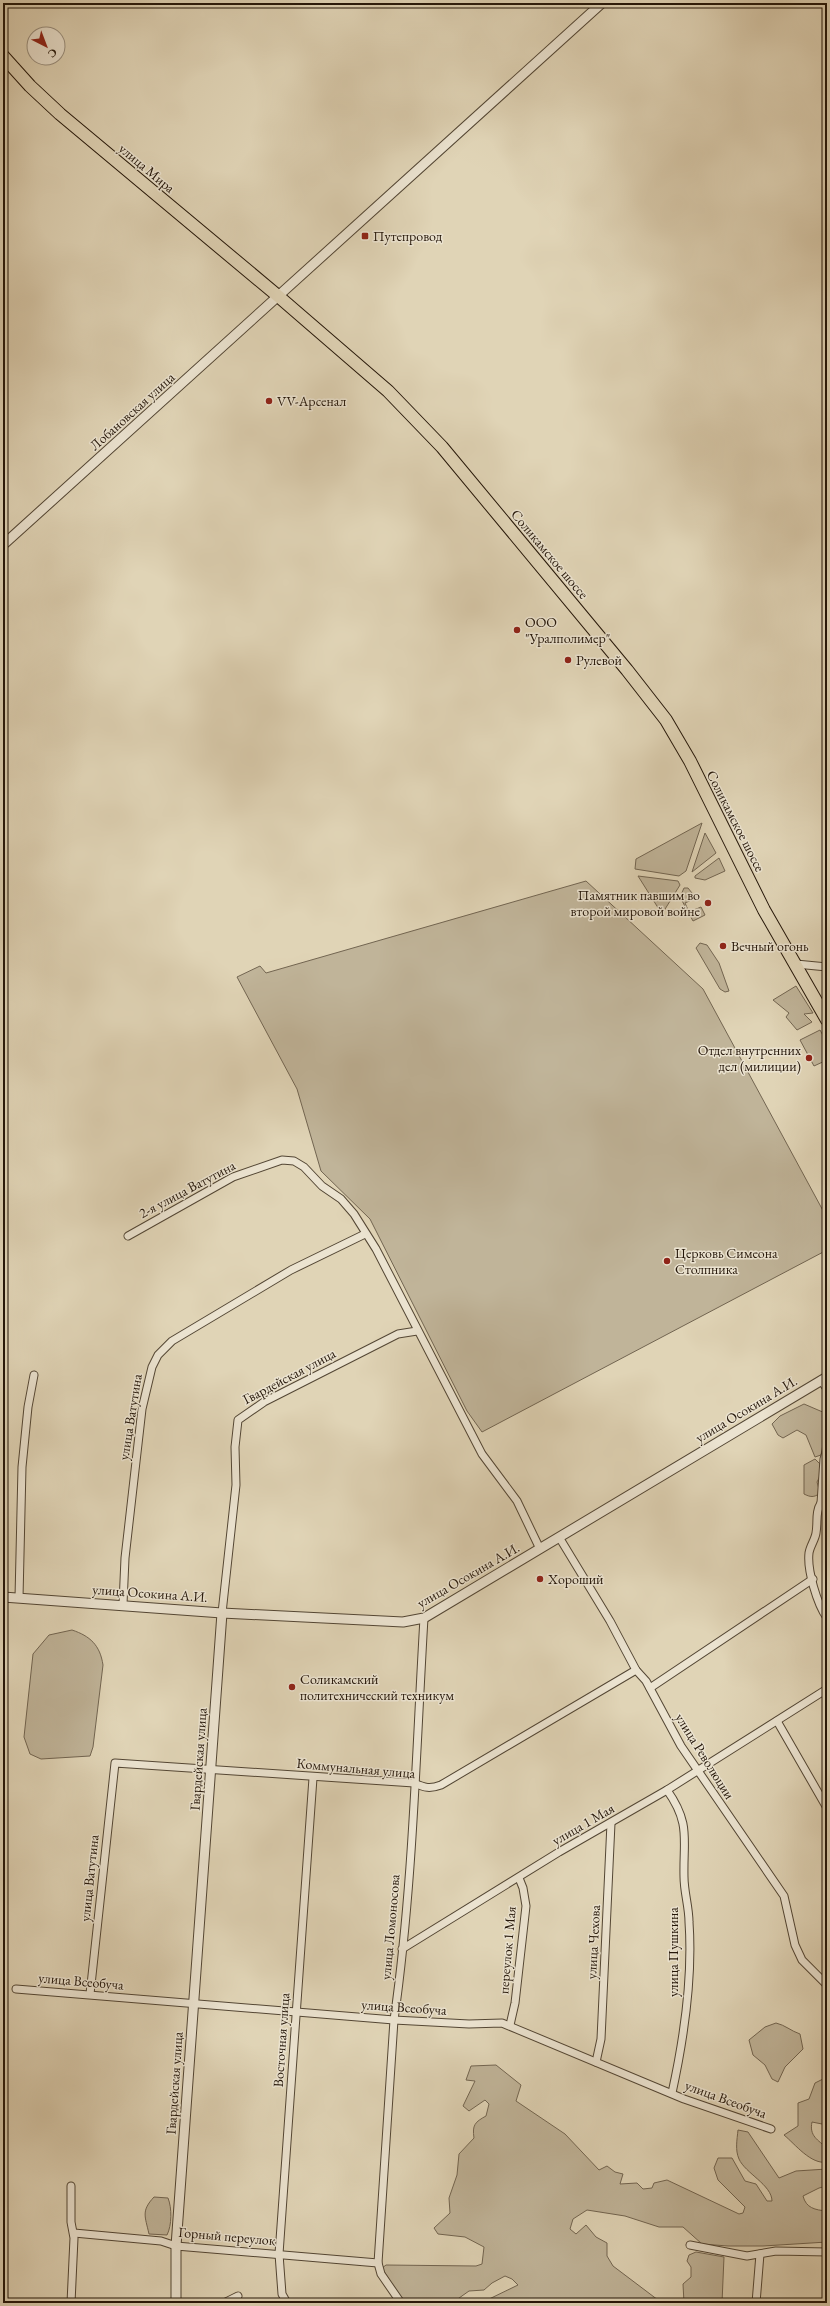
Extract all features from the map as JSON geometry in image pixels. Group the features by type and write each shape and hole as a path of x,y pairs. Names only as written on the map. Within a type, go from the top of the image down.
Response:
{"highway":[{"name":"улица Мира","path":"3,56 30,86 60,114 278,296"},
{"name":"Соликамское шоссе","path":"278,296 388,391 442,447 627,670 666,720 690,761 764,910 827,1020"}],"street":[{"name":"Лобановская улица","path":"3,545 602,3"},
{"path":"796,964 827,967"},
{"name":"2-я улица Ватутина","path":"128,1236 234,1177 282,1160 294,1161 304,1167 322,1186 341,1199 354,1214 365,1234"},
{"path":"365,1234 376,1249 417,1331 482,1454 517,1501 540,1550"},
{"name":"улица Ватутина","path":"123,1604 125,1558 142,1409 152,1367 158,1355 172,1341 268,1283 365,1234"},
{"name":"Гвардейская улица","path":"176,2303 176,2246 222,1613 236,1485 235,1447 238,1420 264,1402 398,1334 417,1331"},
{"path":"19,1598 22,1468 28,1407 34,1375"},
{"path":"824,1378 827,1389"},
{"name":"улица Осокина А.И.","path":"3,1597 123,1604 222,1613 403,1622 424,1618 540,1550 559,1537 824,1378"},
{"path":"827,1450 824,1459 824,1504 817,1510 816,1534 809,1552 809,1568 819,1604 827,1618"},
{"name":"улица Революции","path":"559,1537 610,1621 636,1670 650,1688 696,1770 784,1896 795,1945 802,1960 827,1985"},
{"path":"650,1688 813,1579"},
{"name":"улица Ломоносова","path":"401,2303 381,2274 378,2263 394,2020 402,1949 414,1783 424,1618"},
{"name":"Коммунальная улица","path":"115,1764 211,1769 313,1778 414,1783 425,1788 442,1785 636,1670"},
{"name":"улица 1 Мая","path":"402,1949 667,1790 696,1770 827,1689"},
{"path":"777,1720 827,1808"},
{"name":"улица Ватутина","path":"90,1994 115,1764"},
{"name":"Восточная улица","path":"287,2303 282,2294 279,2254 313,1778"},
{"name":"улица Пушкина","path":"667,1790 678,1807 686,1839 684,1877 690,1922 683,2040 672,2093"},
{"name":"улица Чехова","path":"596,2062 601,2039 612,1823"},
{"name":"переулок 1 Мая","path":"510,2025 515,2003 526,1906 523,1888 519,1878"},
{"name":"улица Всеобуча","path":"16,1989 394,2020 469,2024 502,2023 510,2025 537,2039 672,2093 770,2129"},
{"path":"71,2186 71,2222 74,2233 71,2303"},
{"name":"Горный переулок","path":"74,2233 161,2241 176,2246 378,2263"},
{"path":"690,2245 747,2256 776,2251 827,2252"},
{"path":"756,2303 760,2254"},
{"path":"224,2303 238,2296"}],"shaded area":[{"path":"702,823 686,871 679,876 635,869 636,859"},
{"path":"705,833 716,853 692,872"},
{"path":"719,858 725,871 705,880 695,878 695,876"},
{"path":"638,876 678,881 680,885 662,914"},
{"path":"586,881 703,989 827,1218 827,1250 482,1432 467,1411 370,1219 321,1171 297,1089 237,977 260,966 266,973"},
{"path":"684,888 688,888 696,898 685,903 689,912 701,907 705,915 693,921 680,897"},
{"path":"700,943 707,945 719,963 729,991 725,992 720,989 696,948"},
{"path":"796,986 813,1013 804,1014 812,1022 797,1030 786,1017 789,1013 773,1000"},
{"path":"820,1030 827,1043 827,1060 814,1066 800,1040"},
{"path":"804,1404 825,1413 827,1422 821,1455 815,1457 806,1435 797,1430 783,1438 778,1435 772,1424 780,1416"},
{"path":"815,1459 820,1464 820,1476 817,1482 820,1493 816,1496 810,1496 804,1494 804,1465"},
{"path":"72,1630 89,1638 97,1647 102,1658 103,1665 93,1747 90,1756 41,1759 30,1754 24,1737 33,1654 49,1635"},
{"path":"776,2023 800,2034 803,2049 785,2067 778,2082 772,2079 765,2065 753,2055 749,2040 765,2027"},
{"path":"496,2065 521,2085 516,2101 565,2134 599,2170 607,2166 615,2172 623,2174 620,2184 637,2183 643,2189 652,2188 654,2183 667,2180 739,2214 743,2213 745,2207 718,2180 714,2168 718,2158 732,2158 745,2181 756,2184 767,2201 772,2201 768,2190 742,2164 739,2159 737,2149 738,2130 748,2132 779,2178 796,2171 827,2169 827,2186 819,2188 803,2196 806,2203 812,2208 827,2211 827,2242 763,2246 702,2244 683,2227 659,2227 625,2216 587,2210 573,2219 570,2229 576,2234 586,2225 596,2237 607,2243 607,2256 613,2266 662,2303 485,2303 485,2301 518,2285 512,2279 505,2276 492,2283 484,2290 469,2291 452,2303 404,2303 382,2268 386,2265 476,2266 482,2264 484,2247 465,2237 438,2234 434,2228 450,2213 449,2198 457,2175 459,2154 474,2138 473,2130 475,2124 486,2116 489,2104 485,2100 469,2111 463,2106 475,2081 466,2080 471,2066"},
{"path":"827,2077 827,2125 812,2122 811,2127 815,2137 827,2148 827,2162 821,2162 809,2157 784,2135 798,2126 798,2103 809,2099 815,2083"},
{"path":"154,2197 168,2198 171,2216 167,2235 149,2234 145,2214 147,2206"},
{"path":"696,2252 724,2257 722,2303 684,2303 683,2284 691,2277 691,2267 687,2261 689,2255"}],"place":[{"name":"Путепровод","path":"365,236"},
{"name":"VV-Арсенал","path":"269,401"},
{"name":"OOO \"Уралполимер\"","path":"517,630"},
{"name":"Рулевой","path":"568,660"},
{"name":"Памятник павшим во второй мировой войне","path":"708,903"},
{"name":"Вечный огонь","path":"723,946"},
{"name":"Отдел внутренних дел (милиции)","path":"809,1058"},
{"name":"Церковь Симеона Столпника","path":"667,1261"},
{"name":"Хороший","path":"540,1579"},
{"name":"Соликамский политехнический техникум","path":"292,1687"}]}
